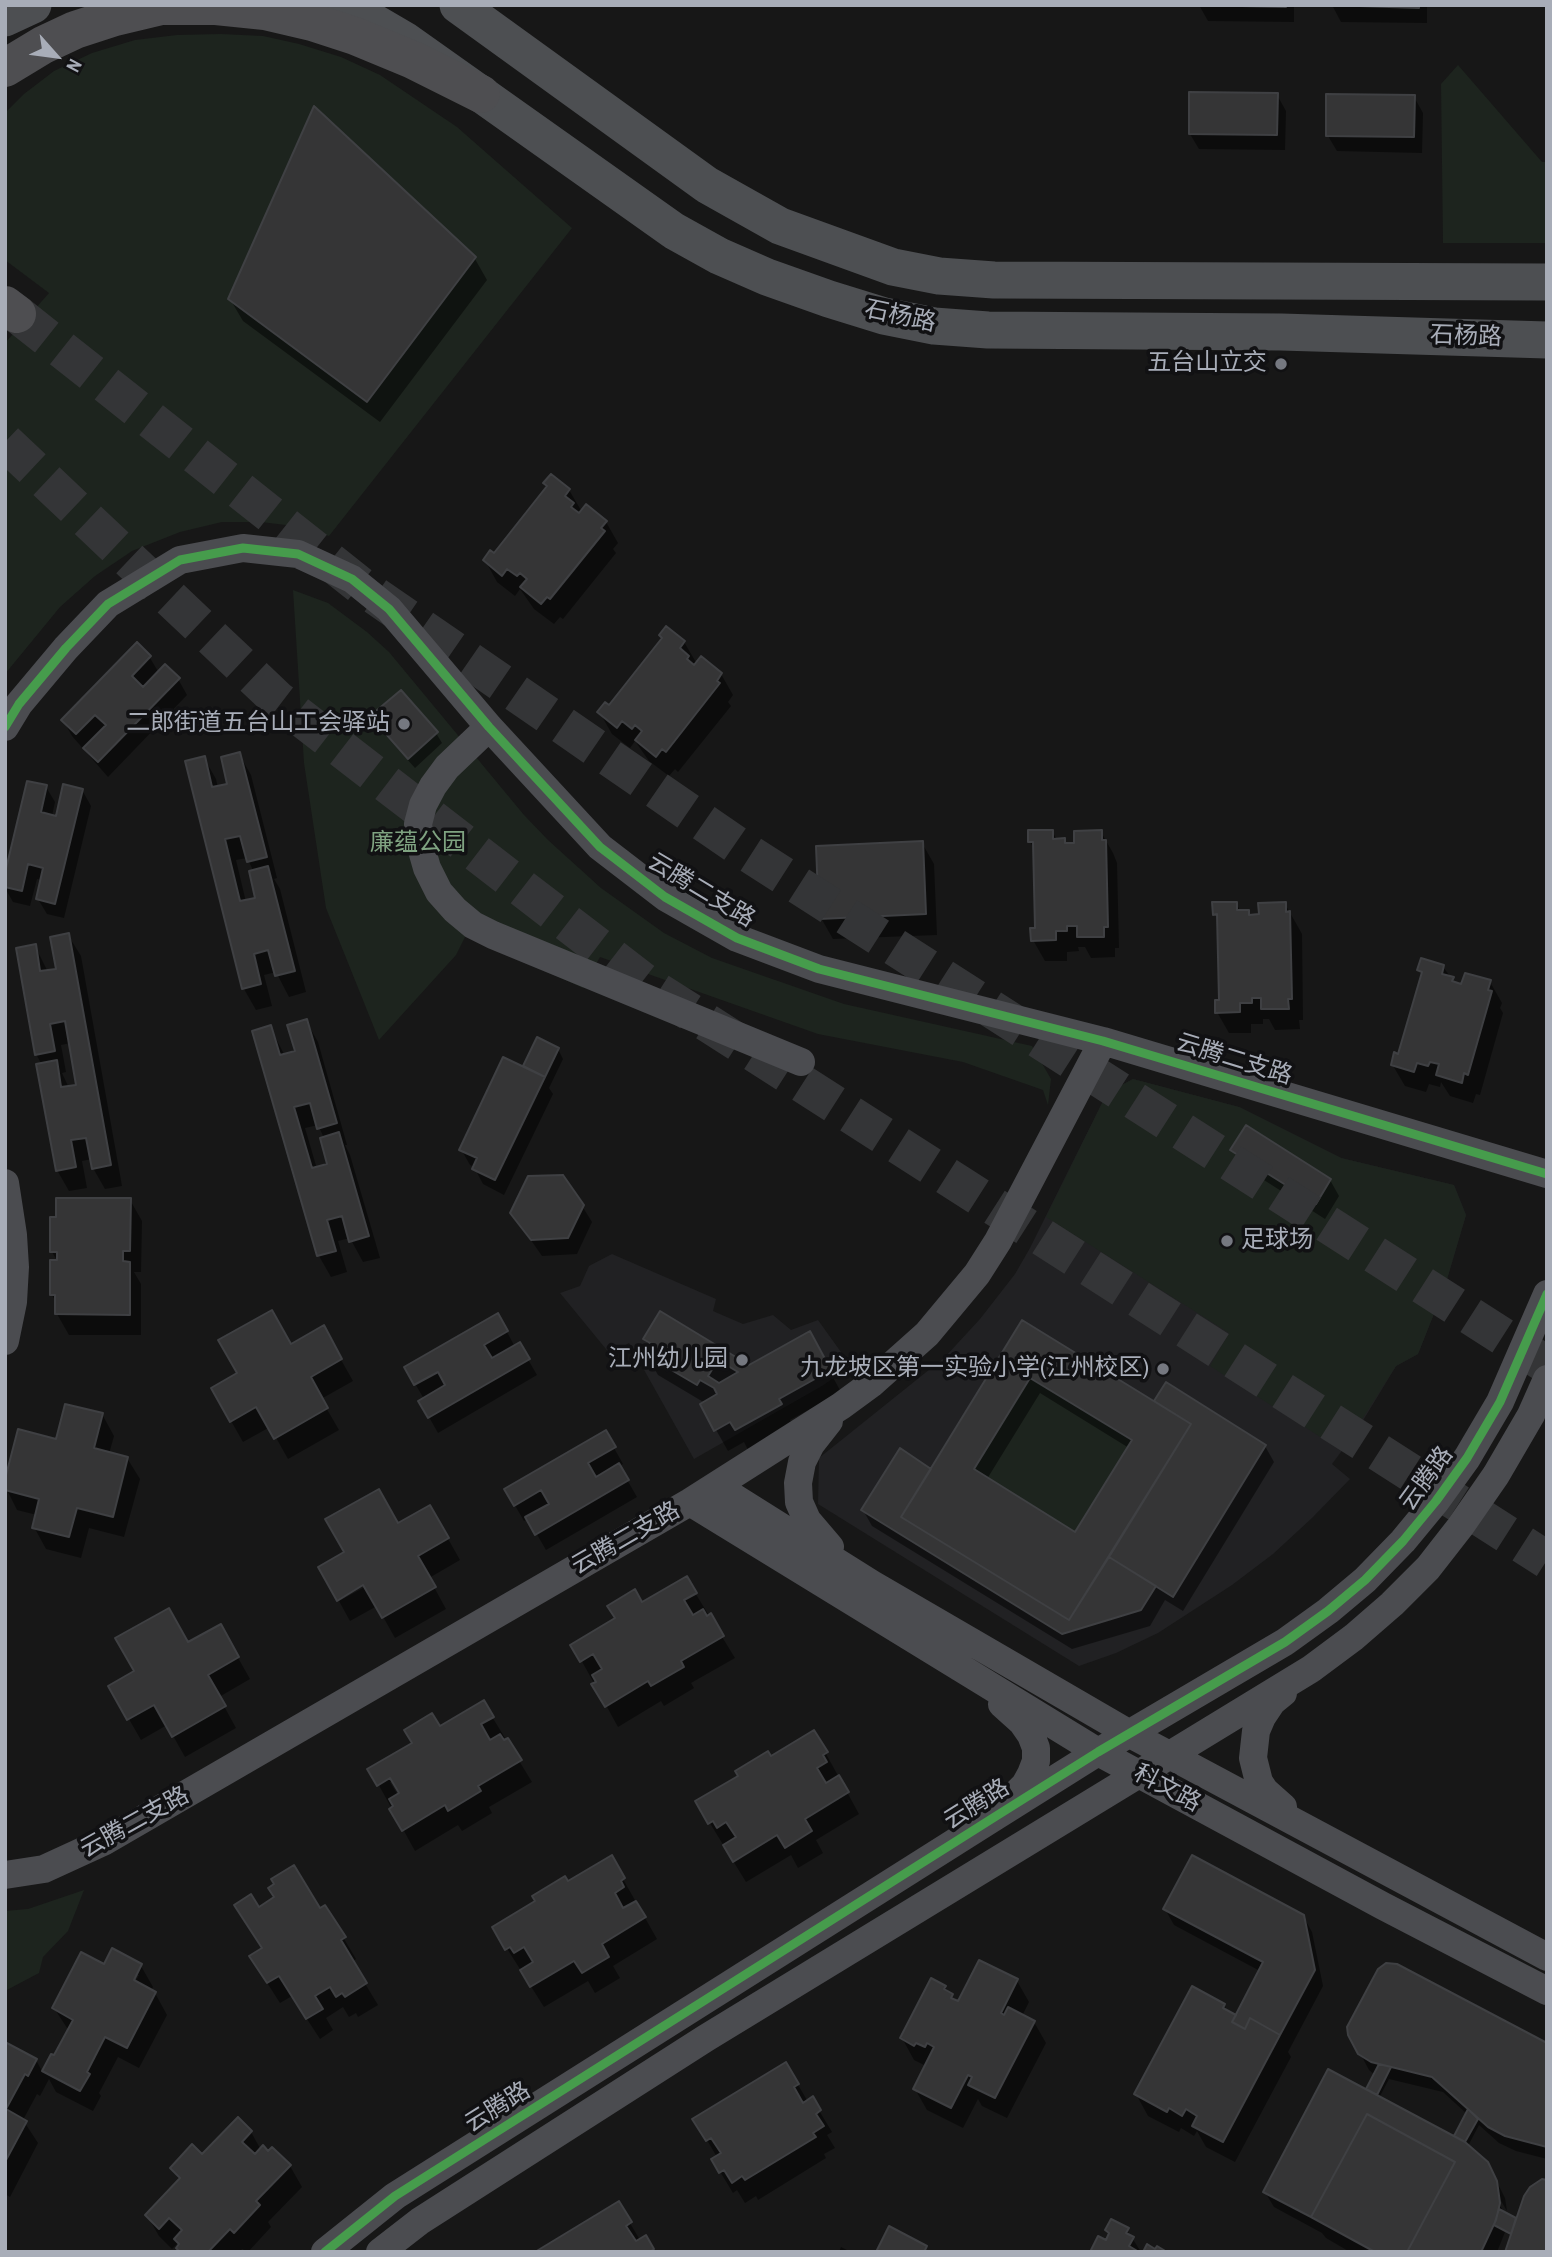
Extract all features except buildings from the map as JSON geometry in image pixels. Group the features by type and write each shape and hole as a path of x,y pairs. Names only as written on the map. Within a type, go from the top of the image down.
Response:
{"highway":[{"path":"5,68 75,30 115,17 161,6 216,6 265,11 355,36 413,60 481,94"}],"main road":[{"path":"5,18 33,5"},
{"name":"石杨路","path":"339,5 406,41 674,231 719,256 829,299 884,316 934,326 988,330 1281,332 1547,340"},
{"name":"石杨路","path":"458,5 708,185 780,226 893,267 939,276 994,280 1547,282"}],"street":[{"name":"云腾二支路","path":"5,727 19,704 66,648 108,604 180,560 243,548 298,554 352,579 389,610 489,727 600,847 665,897 737,938 819,969 1103,1041 1547,1174"},
{"path":"489,727 447,767 433,786 423,805 418,824 427,868 439,892 455,910 473,925 493,935 801,1062"},
{"name":"云腾二支路","path":"5,1875 44,1869 105,1841 690,1502 871,1384 927,1334 977,1274 998,1241 1103,1041"},
{"path":"5,1183 15,1267 13,1302 5,1340"},
{"name":"云腾路","path":"326,2252 395,2196 1098,1752 1285,1642 1328,1611 1365,1580 1404,1541 1467,1458 1500,1402 1547,1294"},
{"path":"1305,1828 1265,1791 1259,1782 1253,1747 1256,1731 1272,1702 1363,1629 1428,1568 1496,1475 1531,1415 1547,1378"},
{"path":"841,1406 811,1444 800,1473 799,1502 807,1520 820,1538 872,1584"},
{"name":"科文路","path":"716,1486 872,1584 1129,1734 1547,1956"},
{"name":"科文路","path":"690,1502 1098,1752 1547,1991"},
{"path":"961,1667 1022,1722 1036,1748 1036,1761 1025,1785 993,1818"},
{"path":"380,2252 420,2221 706,2038 1311,1669"}],"shaded area":[{"name":"九龙坡区第一实验小学(江州校区)","path":"1133,1079 1239,1107 1341,1158 1454,1185 1466,1215 1445,1286 1418,1354 1396,1366 1356,1432 1332,1464 1350,1479 1273,1554 1232,1585 1158,1633 1116,1653 1079,1666 818,1504 819,1458 945,1357 980,1319 1015,1274 1030,1248 1107,1093"},
{"name":"江州幼儿园","path":"612,1254 716,1299 713,1311 743,1324 773,1315 791,1330 818,1320 851,1366 822,1386 694,1459 629,1343 610,1354 560,1293 580,1286 589,1266"}],"green space":[{"path":"221,34 263,36 299,44 341,57 380,75 457,127 572,228 329,536 294,526 261,522 222,522 180,532 132,551 95,576 60,607 5,674 5,343 49,293 5,260 5,113 54,71 92,53 135,40"},
{"path":"1458,65 1542,162 1547,162 1547,243 1443,243 1441,84"},
{"name":"廉蕴公园","path":"293,590 328,603 389,652 524,815 548,840 601,888 664,933 712,958 844,1004 1032,1046 1051,1079 1048,1105 1043,1090 963,1062 818,1034 600,957 583,988 466,935 456,955 379,1040 326,908 304,763"},
{"path":"1133,1079 1239,1107 1341,1158 1454,1185 1466,1215 1445,1286 1418,1354 1396,1366 1342,1451 1210,1366 1229,1333 1046,1217 1107,1093","holes":["1231,1150 1331,1179 1315,1204"]},
{"path":"1030,1378 1132,1440 1075,1532 974,1469"},
{"path":"84,1890 68,1931 43,1957 39,1973 5,1991 5,1911 28,1909"}],"tunnel":[{"path":"17,314 361,586 745,851 1547,1365"},
{"path":"5,442 278,700 648,985 1547,1560"}],"cycle path":[{"path":"5,727 19,704 66,648 108,604 180,560 243,548 298,554 352,579 389,609 489,727 600,847 665,897 737,938 819,969 1103,1041 1547,1174"},
{"path":"325,2252 395,2196 1098,1752 1285,1642 1328,1611 1365,1580 1403,1541 1467,1458 1500,1402 1547,1294"}],"place":[{"name":"五台山立交","path":"1281,364"},
{"name":"二郎街道五台山工会驿站","path":"404,724"},
{"name":"足球场","path":"1227,1241"},
{"name":"江州幼儿园","path":"742,1360"},
{"name":"九龙坡区第一实验小学(江州校区)","path":"1163,1369"}]}
